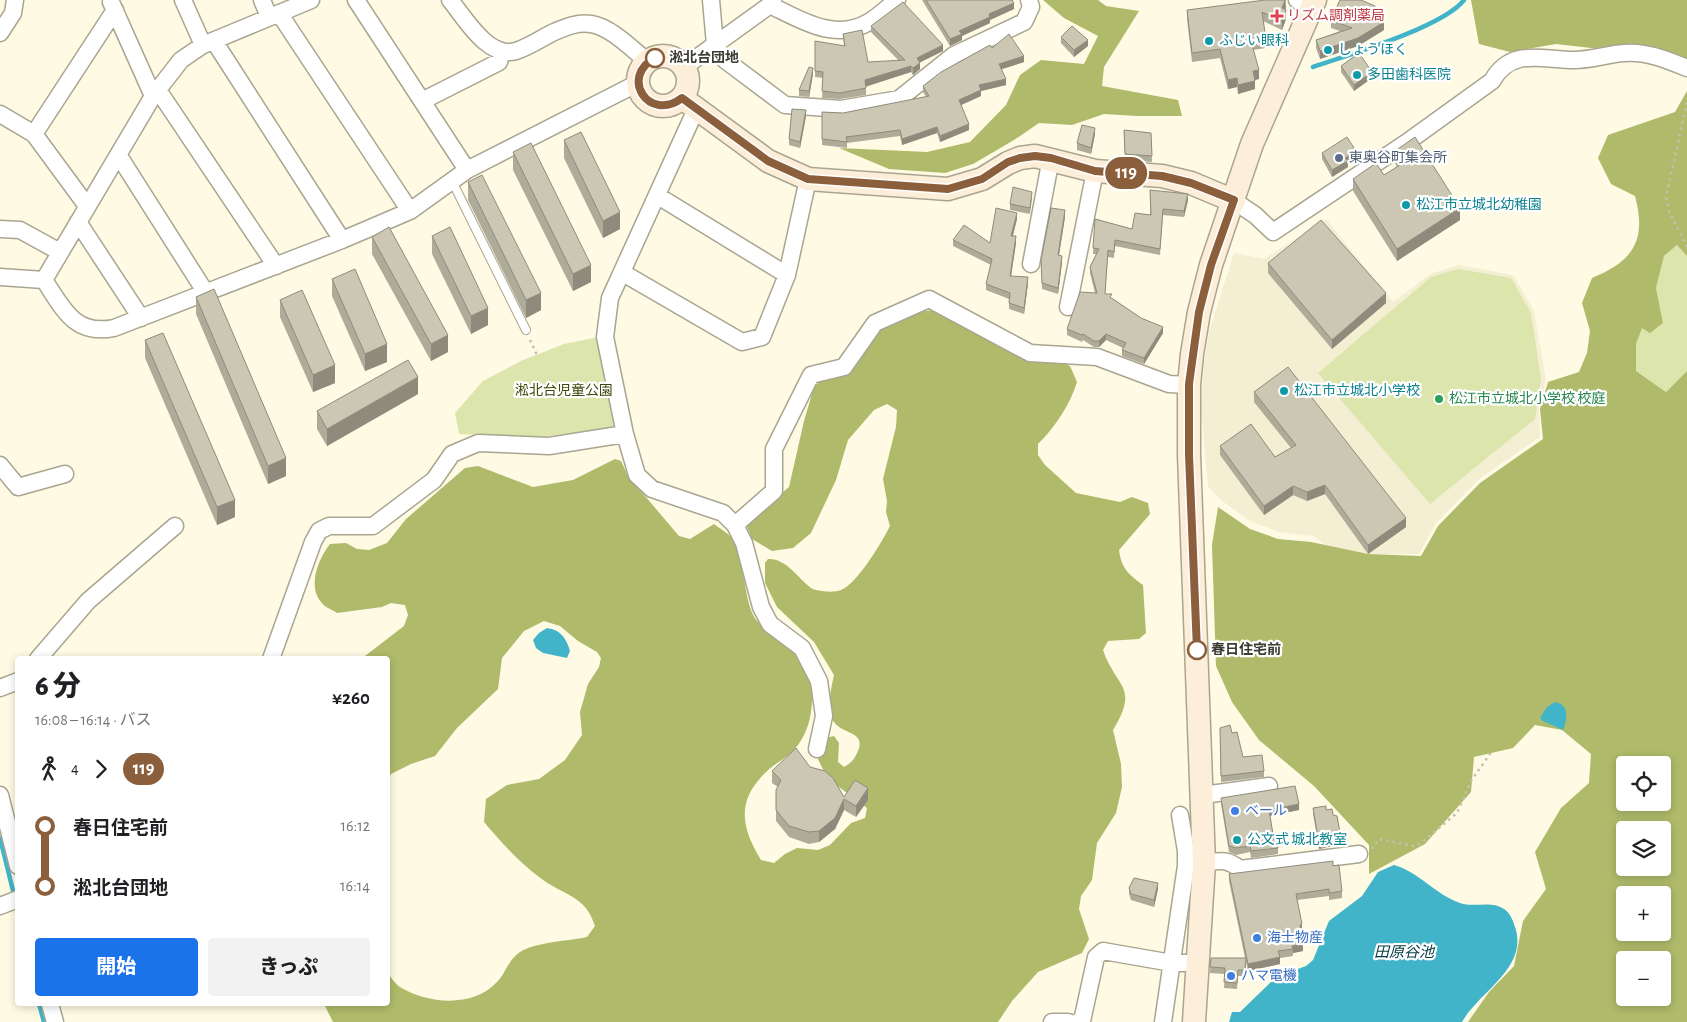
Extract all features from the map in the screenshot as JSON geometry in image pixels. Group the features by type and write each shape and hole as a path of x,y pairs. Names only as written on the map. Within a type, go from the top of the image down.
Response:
{"street":[{"path":"0,33 14,13 15,0"},
{"path":"183,0 208,43 342,240"},
{"path":"262,0 410,211"},
{"path":"44,280 155,93 181,60 208,43 311,0"},
{"path":"356,0 467,170"},
{"path":"450,0 486,43 502,51 515,51 567,26 586,23 606,30 648,62"},
{"path":"712,0 715,44 725,60 785,105 841,109 899,99 954,55 1024,22 1031,7 1029,0"},
{"path":"684,67 772,3 822,29 847,31 869,22 896,0"},
{"path":"1194,1022 1204,863 1192,540 1189,384 1199,312 1211,265 1252,144 1307,3"},
{"path":"112,5 155,93 276,266"},
{"path":"34,134 112,5"},
{"path":"422,101 500,62 502,51"},
{"path":"817,749 824,716 819,681 802,648 770,624 761,607 744,543 735,525 723,513 652,489 644,483 633,465 625,434 605,337 610,298 658,196 689,102 688,83 684,67 671,58 663,56 648,62 642,68 638,83 645,98 652,103 667,106 689,102 768,161 808,179 948,189 982,179 1008,162 1035,156 1051,158 1095,171 1162,176 1191,183 1234,200 1255,215 1273,232 1406,143 1492,81 1497,72 1508,62 1523,58 1576,60 1637,52 1687,68"},
{"path":"44,280 68,316 80,325 104,330 141,318 342,240 410,211 467,170 638,83"},
{"path":"0,114 34,134 87,206"},
{"path":"119,156 206,293"},
{"path":"1031,264 1051,158"},
{"path":"1068,307 1095,171"},
{"path":"623,273 742,342 762,337 787,275 808,179"},
{"path":"658,196 787,275"},
{"path":"78,222 141,318"},
{"path":"0,229 20,230 60,252"},
{"path":"0,277 44,280"},
{"path":"735,525 774,491 774,449 811,375 844,367 876,323 929,299 1030,353 1097,357 1169,384 1189,384"},
{"path":"272,656 313,542 319,531 329,526 373,526 434,480 452,454 478,443 549,446 625,434"},
{"path":"0,465 18,487 65,474"},
{"path":"41,656 88,601 175,526"},
{"path":"0,688 15,682"},
{"path":"1203,796 1269,786"},
{"path":"0,794 15,854"},
{"path":"1163,1022 1186,866 1186,851 1180,815"},
{"path":"1204,863 1225,860 1230,861 1240,869 1359,854"},
{"path":"0,906 15,900"},
{"path":"1077,1022 1082,1021 1096,957 1103,951 1172,964 1198,963"},
{"path":"50,1006 54,1022"},
{"path":"1052,1022 1068,1022"}],"lane":[{"path":"452,181 526,330"}],"path":[{"path":"1687,102 1677,152 1668,181 1666,197 1669,211 1687,247"},
{"path":"526,330 537,354"},
{"path":"1359,854 1370,851 1380,839 1411,846 1421,843 1457,813 1473,776 1492,750"}],"shaded area":[{"name":"松江市立城北小学校","path":"1326,219 1393,302 1430,274 1459,265 1513,275 1534,311 1546,380 1539,408 1540,437 1479,479 1436,523 1419,554 1340,555 1313,536 1279,532 1250,521 1221,500 1208,486 1201,409 1204,363 1209,332 1234,253 1264,259"}],"green space":[{"path":"1043,0 1098,0 1106,6 1139,11 1104,67 1102,86 1178,100 1182,116 1104,114 1072,125 1039,123 973,164 945,173 889,169 839,148 927,152 970,142 1006,105 1020,75 1041,60 1084,64 1098,36 1064,18"},
{"path":"1471,0 1687,0 1687,59 1556,44 1510,52 1479,44"},
{"path":"1687,91 1687,256 1677,245 1664,256 1656,288 1663,323 1650,333 1642,328 1636,344 1636,371 1666,392 1687,371 1687,1022 1468,1022 1489,992 1514,966 1523,921 1546,889 1535,852 1561,808 1589,783 1591,754 1562,730 1535,725 1513,748 1474,757 1471,792 1425,844 1369,874 1369,845 1314,786 1259,740 1232,702 1216,666 1212,545 1218,507 1250,529 1278,539 1311,542 1368,554 1421,556 1438,526 1480,483 1543,439 1540,409 1548,382 1579,372 1587,353 1590,331 1582,303 1592,278 1618,264 1627,256 1633,248 1637,237 1639,225 1635,196 1611,184 1598,158 1608,135 1675,112"},
{"path":"1677,245 1687,256 1687,371 1666,392 1636,371 1636,344 1642,327 1663,323 1656,288 1664,256"},
{"name":"松江市立城北小学校 校庭","path":"1458,269 1511,278 1531,313 1541,380 1535,419 1430,504 1318,373 1431,277"},
{"path":"935,310 1070,366 1077,382 1074,391 1061,415 1038,444 1038,455 1045,465 1076,493 1120,502 1132,497 1148,503 1150,514 1119,550 1126,570 1143,585 1146,633 1139,639 1108,641 1103,650 1125,695 1125,704 1113,730 1121,764 1122,787 1116,813 1097,843 1092,880 1081,896 1079,909 1089,939 1082,953 1038,972 1012,1001 998,1022 333,1022 325,1006 390,1006 390,976 398,986 411,993 437,1000 463,999 476,996 487,990 497,982 516,955 526,949 543,944 587,937 595,926 591,915 579,901 531,871 484,822 486,799 507,785 539,779 565,760 582,735 580,712 588,684 599,667 601,658 597,652 578,641 560,626 544,621 524,631 502,658 498,689 457,728 435,756 411,764 391,774 390,776 390,656 365,656 404,626 408,615 405,605 391,603 382,607 337,613 322,604 315,588 316,572 330,544 346,543 357,549 369,550 387,543 406,519 465,468 478,466 533,487 573,480 615,459 621,461 628,476 679,536 690,539 714,524 732,538 740,558 752,613 762,626 788,642 804,659 811,682 812,695 810,719 806,731 793,751 769,769 756,783 746,804 745,814 749,836 761,860 774,863 785,854 797,848 818,850 830,845 851,823 865,818 867,808 827,778 818,759 826,738 834,736 839,743 838,762 844,767 855,758 860,745 856,736 835,724 832,718 830,702 834,675 814,642 777,607 765,583 765,563 768,559 786,565 815,590 832,592 841,590 854,580 875,552 890,526 886,512 887,501 883,479 896,427 897,410 887,404 874,410 848,440 836,480 811,533 793,548 772,551 752,539 747,527 756,515 789,487 814,387 874,334 891,323 916,312"},
{"name":"淞北台児童公園","path":"599,337 615,423 612,428 540,437 459,434 455,413 483,381 521,361 564,344"}],"water":[{"path":"547,628 559,633 567,642 570,651 567,658 543,653 536,648 533,640"},
{"path":"1555,702 1560,703 1566,712 1563,730 1540,718 1547,707"},
{"name":"田原谷池","path":"1394,865 1403,868 1443,895 1460,903 1499,906 1510,915 1514,924 1517,939 1516,953 1510,965 1470,1010 1462,1022 1229,1022 1232,1012 1240,1012 1276,977 1306,966 1313,960 1329,921 1362,896 1378,872"}],"building":[{"path":"926,0 1012,0 1014,3 989,14 990,17 959,31 962,34 950,39"},
{"path":"1265,0 1285,0 1282,8 1286,10 1282,21 1262,12 1266,39 1251,41 1259,70 1253,71 1255,81 1238,85 1237,78 1228,80 1220,49 1192,53 1187,10"},
{"path":"1340,0 1361,0 1375,6 1369,20 1382,17 1384,22 1358,38 1320,51 1316,40 1352,28 1331,20"},
{"path":"903,2 943,45 917,58 920,63 913,68 911,66 865,80 866,88 840,93 822,91 823,72 815,71 815,41 845,46 843,34 862,30 868,62 905,60 871,26"},
{"path":"1072,26 1088,40 1074,50 1061,37"},
{"path":"1009,34 1024,56 999,64 1006,79 979,85 981,90 959,100 969,124 940,136 937,127 902,139 900,130 846,137 847,142 822,139 822,112 843,113 929,96 923,86 941,72 990,45 992,48"},
{"name":"多田歯科医院","path":"1359,53 1372,72 1354,85 1341,66"},
{"path":"809,67 813,68 809,91 799,90"},
{"path":"792,109 806,110 800,142 789,139"},
{"path":"1082,125 1095,128 1091,148 1077,143"},
{"path":"1124,130 1151,133 1152,156 1125,154"},
{"path":"581,132 620,212 603,221 564,140"},
{"name":"東奥谷町集会所","path":"1347,137 1356,151 1345,158 1348,161 1332,170 1322,153"},
{"name":"松江市立城北幼稚園","path":"1415,137 1460,208 1397,249 1353,179 1376,163 1384,175 1403,163 1395,151"},
{"path":"531,143 591,265 573,274 513,152"},
{"path":"482,175 541,293 526,300 468,182"},
{"path":"1013,187 1032,192 1030,208 1010,204"},
{"path":"1150,190 1188,194 1184,211 1163,209 1160,249 1115,240 1114,252 1108,250 1105,294 1112,294 1110,297 1141,318 1163,327 1144,358 1122,350 1126,343 1106,334 1099,341 1094,341 1083,334 1067,329 1080,292 1097,293 1090,267 1099,249 1093,248 1095,219 1132,229 1135,213 1151,215"},
{"path":"996,208 1017,213 1011,236 1016,236 1010,276 1028,277 1024,308 1009,303 1010,293 986,284 992,259 953,240 964,225 990,243"},
{"path":"1051,208 1065,210 1058,255 1062,256 1058,288 1042,283 1041,260"},
{"path":"1321,220 1386,293 1332,340 1268,263"},
{"path":"389,227 448,335 431,344 372,237"},
{"path":"450,227 488,308 471,316 432,236"},
{"path":"355,269 387,344 365,354 332,279"},
{"path":"214,289 286,458 268,466 196,297"},
{"path":"302,290 335,365 313,375 280,300"},
{"path":"163,333 235,500 217,507 145,340"},
{"path":"408,360 418,377 327,429 317,411"},
{"path":"1288,367 1406,518 1368,545 1325,485 1307,492 1293,486 1264,506 1220,446 1251,424 1275,457 1296,445 1254,392"},
{"path":"1230,725 1232,733 1237,732 1243,757 1262,755 1264,771 1221,776 1220,728"},
{"path":"796,748 810,767 825,771 833,778 844,797 855,780 868,788 856,806 844,799 835,818 819,831 809,832 789,826 776,810 776,790 781,780 772,771"},
{"path":"1295,786 1299,804 1269,810 1274,840 1277,839 1278,848 1251,851 1250,846 1236,848 1229,846 1221,798"},
{"path":"1326,806 1326,810 1332,809 1333,815 1337,816 1341,838 1319,843 1313,808"},
{"path":"1333,861 1333,866 1339,865 1342,891 1329,893 1329,889 1296,894 1302,924 1300,925 1303,944 1292,946 1293,949 1278,951 1280,957 1248,964 1229,874"},
{"path":"1134,878 1158,883 1154,900 1131,894 1129,888"},
{"path":"1211,958 1246,958 1245,970 1238,970 1237,983 1224,982 1225,968 1210,967"}],"waterway":[{"path":"1313,67 1371,48 1416,30 1453,10 1464,0"},
{"path":"0,838 15,899"},
{"path":"40,1006 44,1022"}],"bus line":[{"name":"119","path":"655,58 642,68 639,75 640,91 645,98 659,106 667,106 682,98 697,107 768,161 808,179 948,189 964,186 982,179 1008,162 1035,156 1051,158 1076,167 1095,171 1162,176 1191,183 1234,200 1211,265 1199,312 1189,384 1189,455 1197,650"}],"place":[{"name":"リズム調剤薬局","path":"1277,16"},
{"name":"ふじい眼科","path":"1209,41"},
{"name":"しょうほく","path":"1328,50"},
{"name":"淞北台団地","path":"655,58"},
{"name":"多田歯科医院","path":"1357,75"},
{"name":"東奥谷町集会所","path":"1339,158"},
{"name":"松江市立城北幼稚園","path":"1406,205"},
{"name":"松江市立城北小学校","path":"1284,391"},
{"name":"松江市立城北小学校 校庭","path":"1439,399"},
{"name":"春日住宅前","path":"1197,650"},
{"name":"ベール","path":"1235,811"},
{"name":"公文式 城北教室","path":"1237,840"},
{"name":"海士物産","path":"1257,938"},
{"name":"ハマ電機","path":"1231,976"}]}
